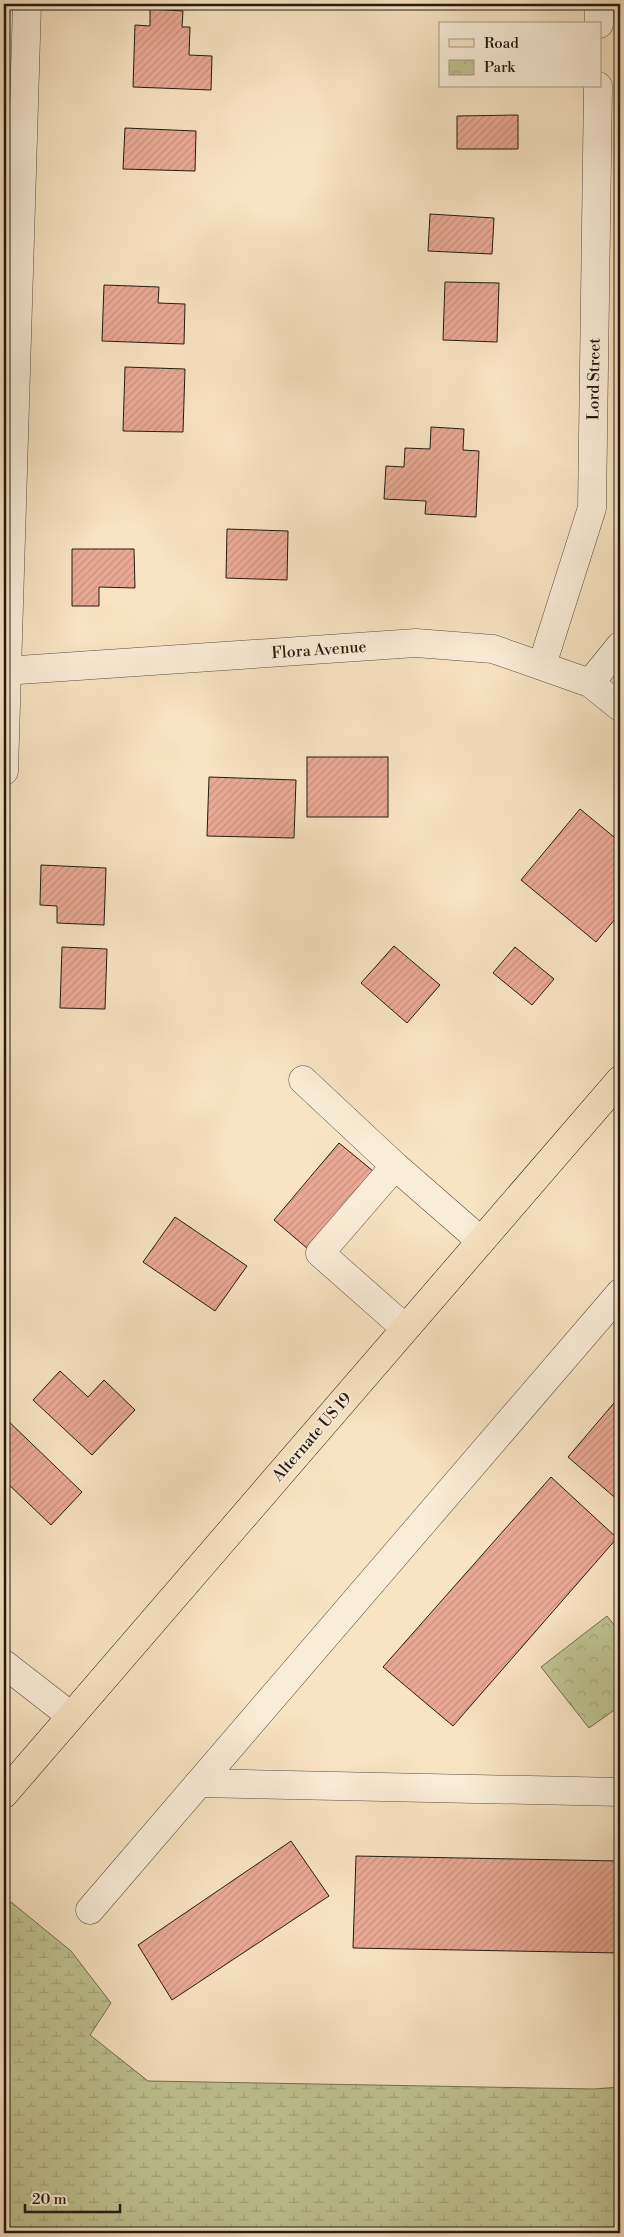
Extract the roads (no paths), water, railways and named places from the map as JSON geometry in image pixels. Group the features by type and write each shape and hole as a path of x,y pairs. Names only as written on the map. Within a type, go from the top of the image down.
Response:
{"main road":[{"name":"Alternate US 19","path":"4,1794 620,1080"}],"street":[{"path":"4,771 27,4"},
{"path":"599,4 599,22"},
{"name":"Lord Street","path":"542,664 592,508 608,175 598,88"},
{"name":"Flora Avenue","path":"6,671 416,643 494,649 542,664 590,683 620,707"},
{"path":"590,683 620,646"},
{"path":"304,1080 395,1166 481,1241"},
{"path":"395,1166 320,1253 405,1328"},
{"path":"90,1910 620,1292"},
{"path":"4,1664 71,1716"},
{"path":"199,1783 620,1792"}]}
